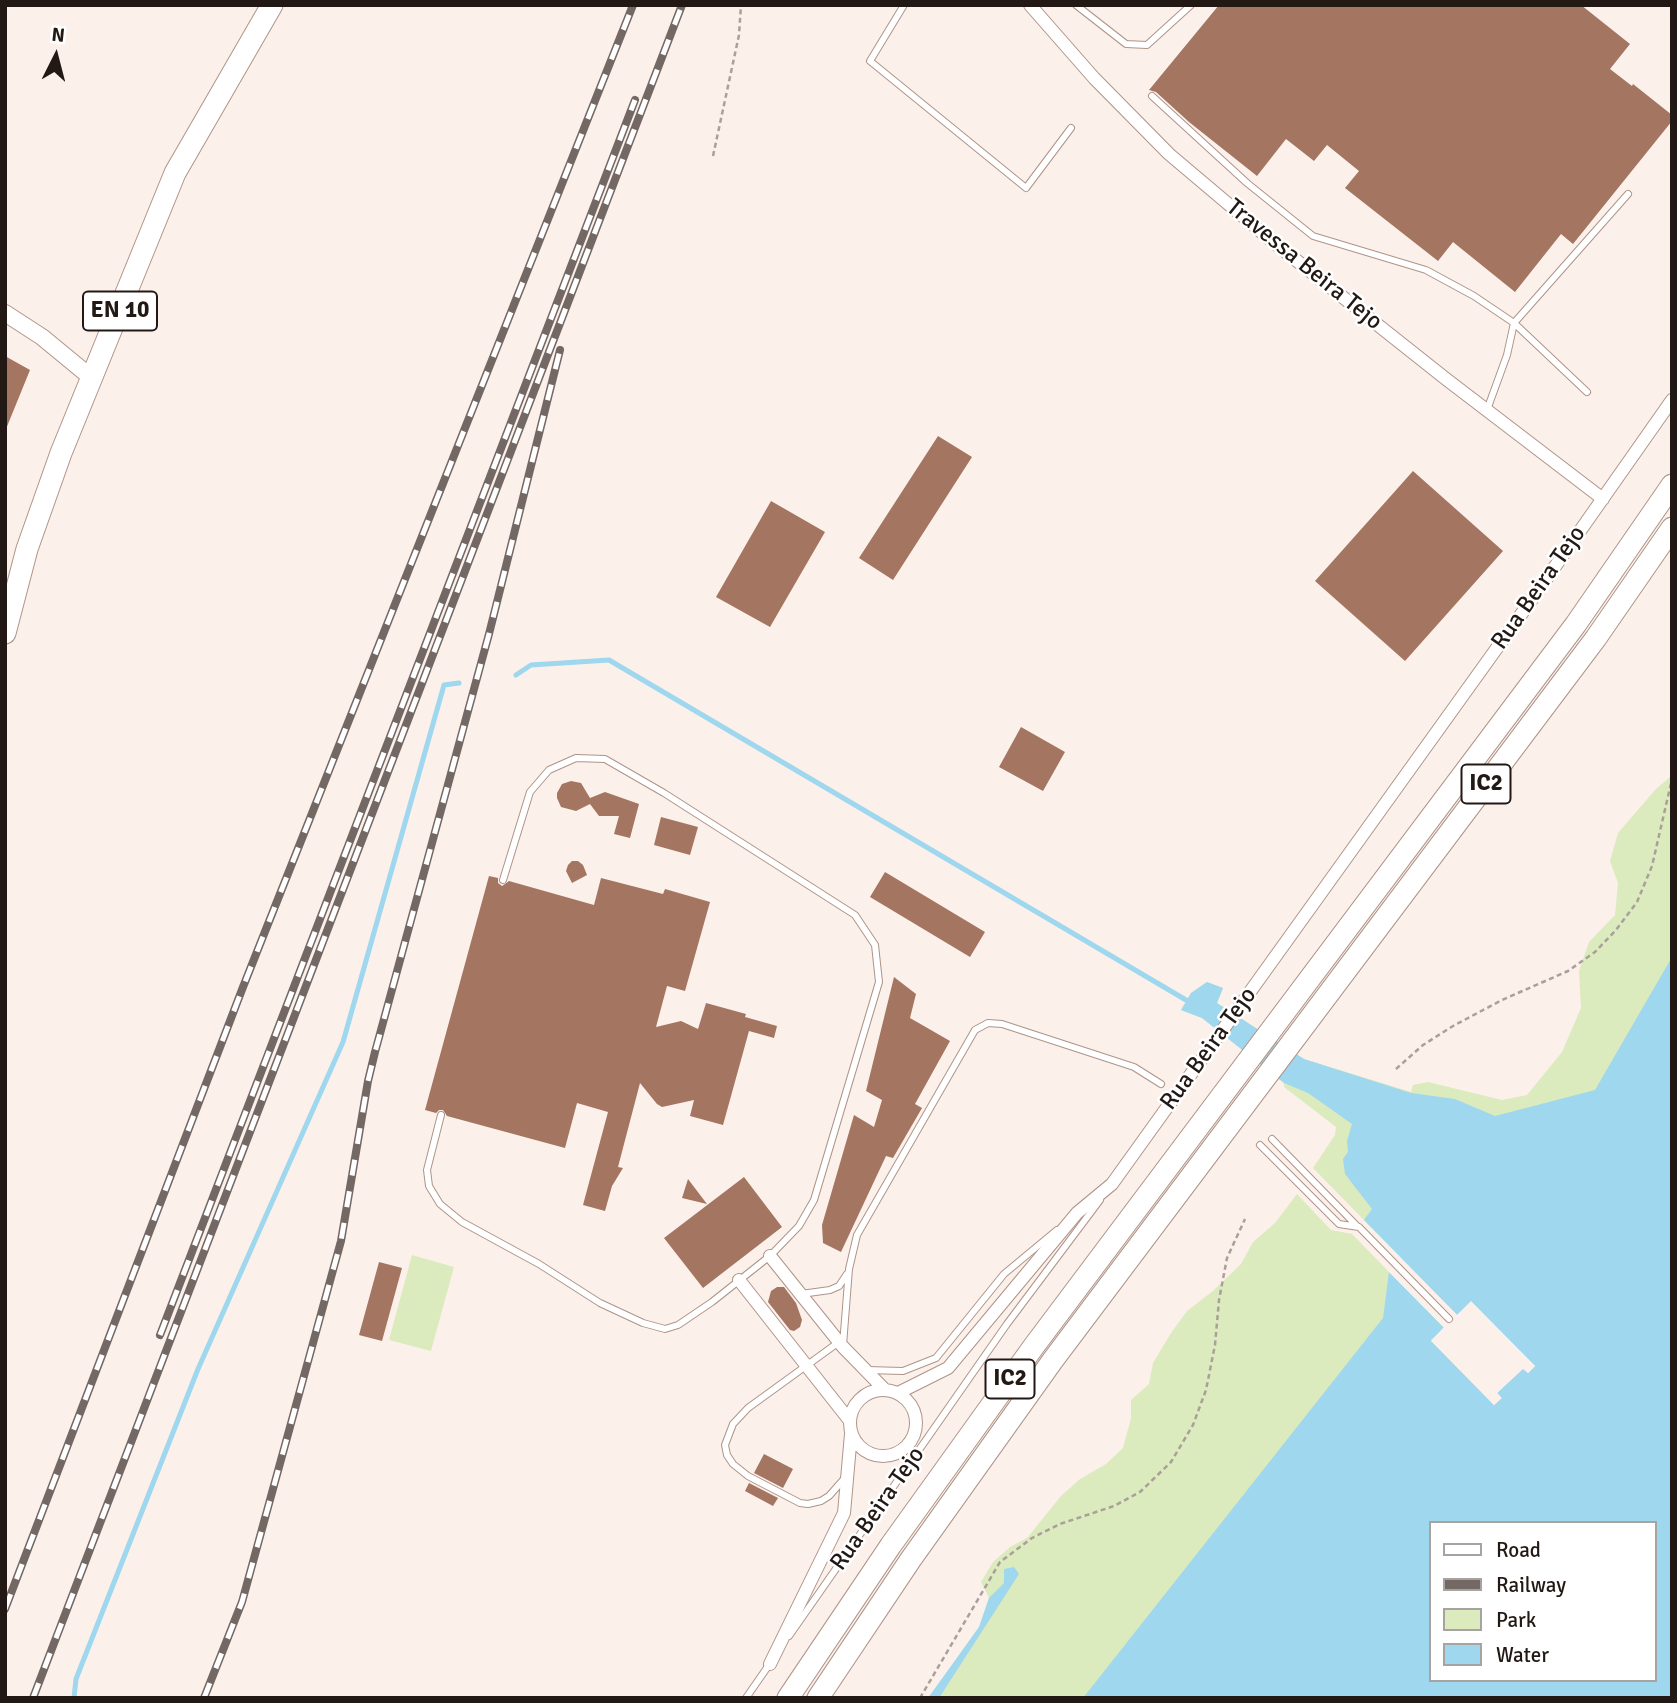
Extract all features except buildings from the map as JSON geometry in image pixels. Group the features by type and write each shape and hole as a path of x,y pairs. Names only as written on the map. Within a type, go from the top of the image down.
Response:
{"main road":[{"name":"EN 10","path":"5,633 27,548 61,453 175,173 272,5"},
{"name":"IC2","path":"788,1698 891,1545 1034,1346 1576,624 1672,485"},
{"name":"IC2","path":"818,1698 911,1559 1053,1360 1596,638 1672,528"}],"street":[{"name":"Travessa Beira Tejo","path":"1030,5 1094,78 1170,154 1272,240 1487,411 1603,499"},
{"path":"5,313 42,338 93,379"},
{"name":"Rua Beira Tejo","path":"1112,1184 1672,400"},
{"path":"770,1664 844,1513 849,1472 850,1427 852,1410 857,1402 865,1395 892,1391 948,1368 1077,1213 1112,1184"},
{"path":"739,1280 806,1366 864,1451 885,1457 905,1448 916,1430 916,1419 907,1399 865,1370 770,1255"}],"lane":[{"path":"904,5 870,61 1026,188 1071,128"},
{"path":"1076,5 1126,44 1147,45 1191,5"},
{"path":"1152,96 1247,183 1313,236 1426,270 1474,296 1514,323 1587,392"},
{"path":"1487,411 1507,355 1514,323 1629,194"},
{"path":"441,1115 427,1170 429,1186 440,1204 463,1222 539,1264 600,1303 643,1323 665,1329 678,1325 739,1280 770,1255 799,1226 814,1200 879,982 875,945 855,915 664,793 605,759 576,758 549,770 530,792 503,880"},
{"path":"800,1294 830,1290 846,1279 857,1235 975,1030 982,1025 995,1022 1107,1058 1134,1067 1161,1084"},
{"path":"1272,1139 1450,1319"},
{"path":"1261,1144 1339,1224 1359,1227"},
{"name":"Rua Beira Tejo","path":"746,1698 1007,1324 1112,1184"},
{"path":"865,1370 903,1371 936,1358 1004,1275 1077,1213"},
{"path":"849,1269 841,1344 748,1408 733,1424 725,1445 733,1464 748,1476 800,1503 821,1501 829,1496 849,1472"}],"path":[{"path":"713,156 739,35 741,5"},
{"path":"1396,1069 1423,1045 1453,1026 1502,1000 1568,971 1595,952 1616,930 1637,902 1652,866 1672,779"},
{"path":"919,1698 1000,1562 1041,1533 1060,1524 1114,1507 1140,1492 1171,1462 1193,1425 1206,1390 1227,1258 1245,1219"}],"green space":[{"path":"1672,775 1672,1116 1482,1313 1471,1302 1457,1315 1313,1168 1335,1135 1336,1127 1202,1018 1181,1010 1191,993 1207,982 1223,988 1217,1003 1304,1059 1411,1092 1413,1085 1428,1082 1502,1100 1527,1095 1562,1052 1581,1008 1579,971 1589,942 1615,915 1618,883 1610,861 1618,833 1655,790"},
{"path":"1297,1194 1331,1230 1352,1234 1444,1328 1431,1341 1467,1378 1206,1698 929,1698 979,1627 989,1598 981,1582 993,1562 1010,1547 1027,1538 1061,1496 1080,1479 1106,1464 1123,1448 1131,1418 1131,1400 1149,1384 1153,1363 1171,1333 1187,1311 1241,1264 1253,1242 1275,1223"},
{"path":"412,1255 454,1267 431,1351 389,1340"}],"water":[{"path":"1672,957 1672,1698 1083,1698 1383,1318 1389,1272 1444,1328 1431,1340 1494,1405 1501,1398 1497,1393 1523,1368 1528,1373 1535,1366 1471,1302 1457,1315 1364,1220 1372,1209 1345,1174 1343,1159 1348,1152 1347,1141 1352,1124 1308,1093 1284,1083 1202,1018 1181,1010 1191,993 1207,982 1223,988 1217,1003 1304,1059 1411,1093 1455,1099 1495,1116 1595,1090"},
{"path":"1014,1567 1019,1574 939,1698 928,1698 979,1627 989,1598 1004,1583 1004,1569"}],"pier":[{"path":"1361,1218 1457,1315 1471,1301 1535,1366 1528,1373 1523,1369 1497,1393 1502,1398 1494,1405 1431,1341 1444,1327 1386,1269 1391,1269 1447,1326 1447,1330 1436,1341 1494,1400 1497,1398 1494,1391 1521,1366 1530,1366 1471,1306 1459,1318 1455,1318 1361,1223"}],"waterway":[{"path":"516,675 531,665 609,660 1186,1000"},
{"path":"74,1698 76,1679 198,1369 343,1042 444,685 459,683"}],"railway":[{"path":"5,1609 243,987 633,5"},
{"path":"33,1698 682,5"},
{"path":"160,1335 635,100"},
{"path":"204,1698 242,1602 341,1241 375,1052 489,634 560,350"}]}
